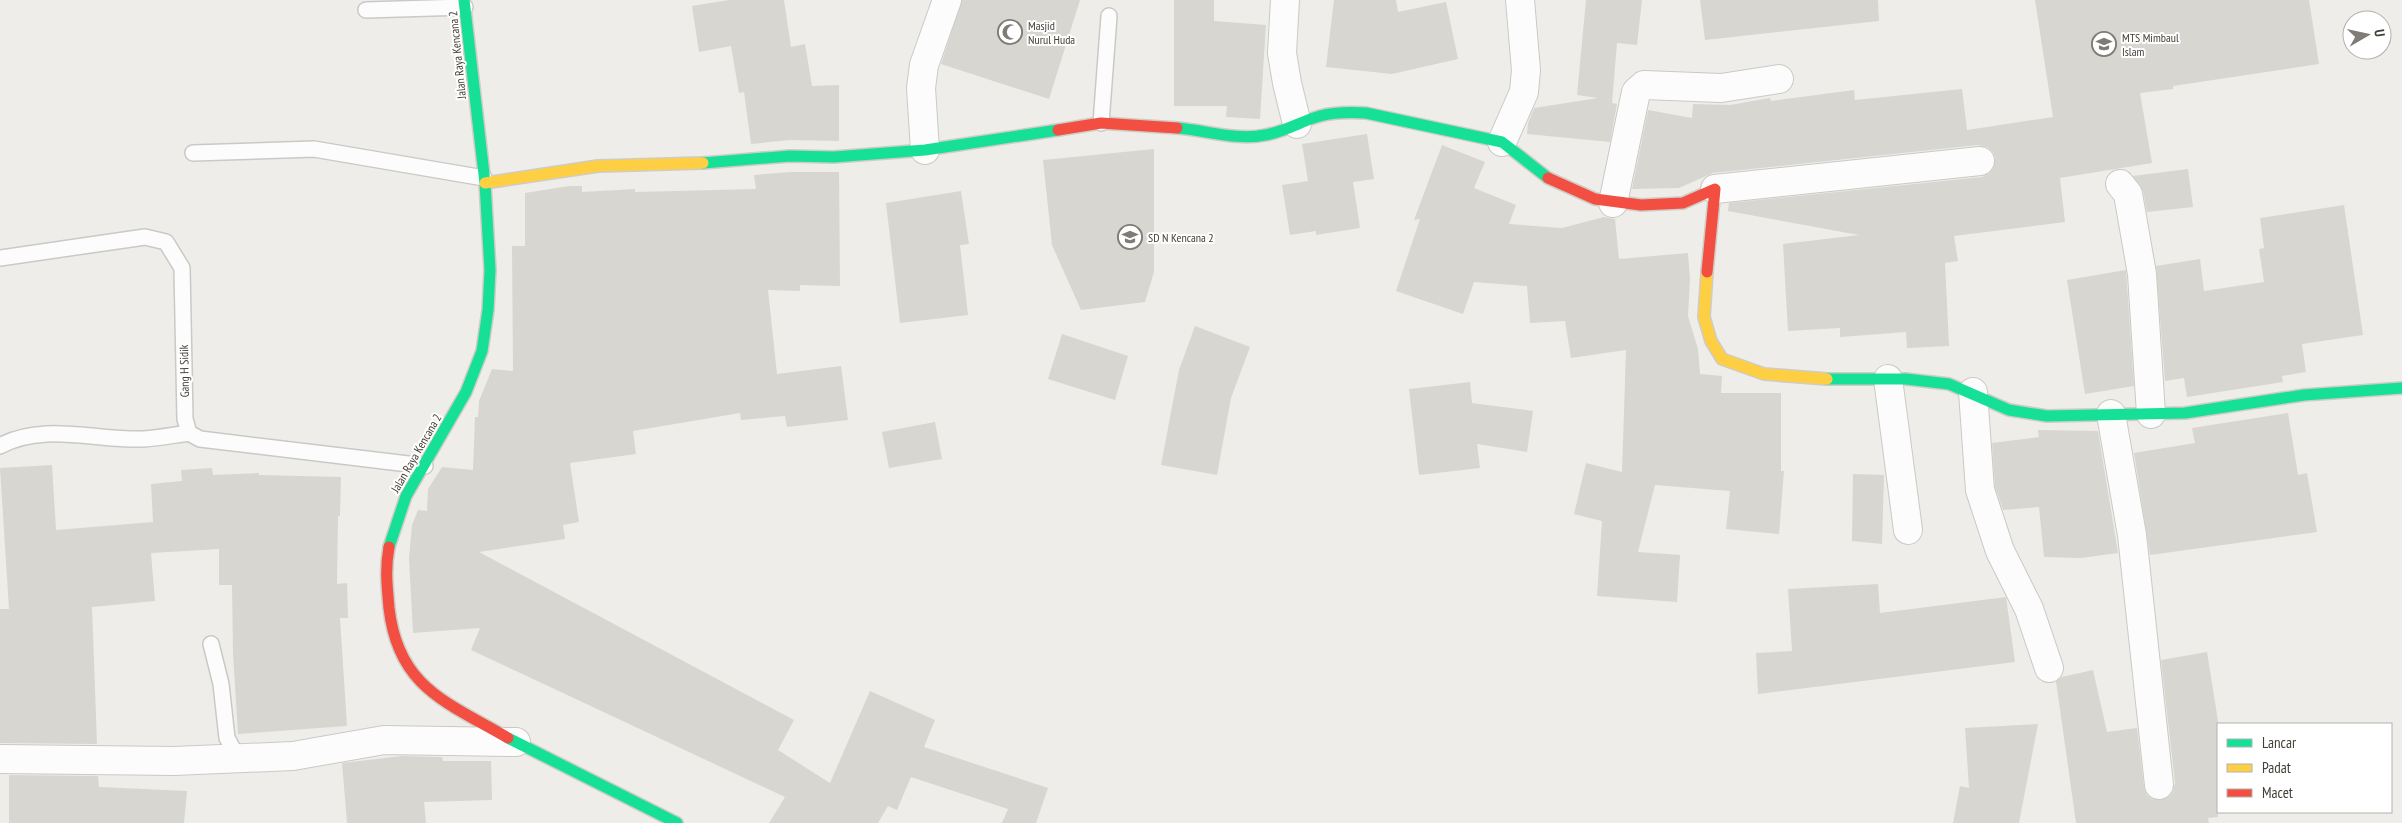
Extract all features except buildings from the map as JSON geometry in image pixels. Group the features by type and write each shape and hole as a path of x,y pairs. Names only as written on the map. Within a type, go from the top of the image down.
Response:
{"street":[{"path":"925,150 921,88 924,65 947,0"},
{"path":"1285,0 1282,53 1286,83 1298,124"},
{"path":"1502,142 1524,92 1526,70 1520,0"},
{"name":"Jalan Raya Kencana 2","path":"464,4 485,181 490,270 488,310 482,351 466,392 406,496 391,537 385,570 392,634 402,658 418,680 460,712 677,823"},
{"path":"1613,203 1636,92 1644,84 1721,88 1779,79"},
{"path":"485,181 598,166 722,162 790,156 834,157 925,150 1101,123 1180,128 1238,136 1263,136 1285,131 1319,116 1343,112 1366,113 1502,142 1550,179 1595,199 1613,203 1641,205 1683,203 1715,189 1980,162"},
{"path":"2120,184 2128,194 2142,274 2151,414"},
{"path":"1715,189 1708,245 1704,317 1711,341 1722,359 1764,374 1888,379 1949,384 1972,392 2009,410 2047,416 2185,413 2304,395 2402,388"},
{"path":"1888,379 1908,530"},
{"path":"1972,392 1980,490 2000,551 2029,610 2049,668"},
{"path":"2111,414 2132,535 2159,785"},
{"path":"0,759 174,761 293,756 384,740 516,742"}],"lane":[{"path":"366,10 464,4"},
{"path":"1101,123 1109,16"},
{"path":"193,153 314,149 485,181"},
{"name":"Gang H Sidik","path":"0,258 145,237 166,242 182,268 185,419 190,433"},
{"path":"0,446 14,438 50,434 143,439 190,433 200,440 425,466"},
{"path":"211,644 222,684 228,738 238,758"}],"traffic: fast":[{"path":"389,547 406,496 466,392 482,351 488,310 490,270 485,183 464,0"},
{"path":"1177,128 1232,136 1254,137 1279,131 1326,115 1366,113 1502,142 1548,178"},
{"path":"703,163 790,156 834,157 925,150 1058,130"},
{"path":"1827,379 1906,379 1949,384 2009,410 2047,416 2185,413 2304,395 2402,388"},
{"path":"508,738 677,823"}],"traffic: slow":[{"path":"485,183 598,166 703,163"},
{"path":"1707,272 1704,317 1711,341 1722,359 1764,374 1827,379"}],"traffic: jam":[{"path":"1058,130 1101,123 1177,128"},
{"path":"1548,178 1595,199 1641,205 1683,203 1715,189 1707,272"},
{"path":"389,547 387,570 389,608 394,635 403,657 414,674 445,702 508,738"}],"place":[{"name":"Masjid Nurul Huda","path":"1010,32"},
{"name":"MTS Mimbaul Islam","path":"2104,44"},
{"name":"SD N Kencana 2","path":"1130,237"}]}
